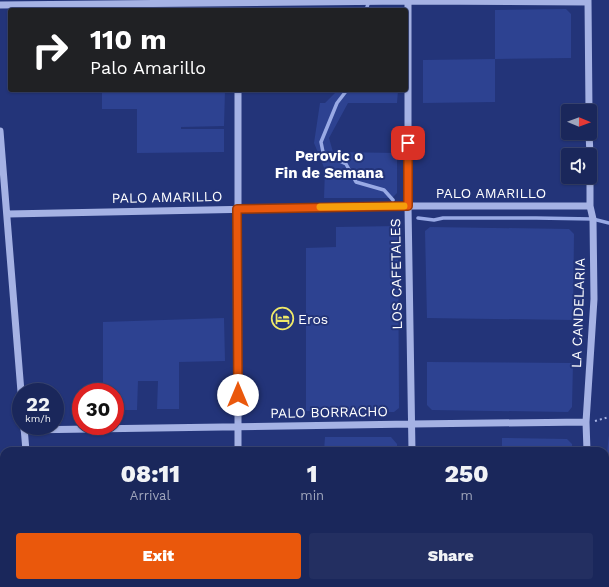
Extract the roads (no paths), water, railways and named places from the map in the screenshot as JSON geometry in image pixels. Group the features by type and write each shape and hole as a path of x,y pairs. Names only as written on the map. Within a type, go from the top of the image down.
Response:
{"street":[{"path":"0,5 239,5 408,1 588,1 589,104"},
{"name":"LOS CAFETALES","path":"408,1 408,206 412,447"},
{"path":"238,92 238,447"},
{"path":"0,131 8,214 20,383"},
{"name":"LA CANDELARIA","path":"587,447 586,422 594,299 593,219 590,206 590,184"},
{"name":"PALO AMARILLO","path":"8,214 408,206 590,206"},
{"name":"PALO BORRACHO","path":"64,428 586,422"},
{"path":"25,435 26,447"}],"waterway":[{"path":"367,8 369,1"},
{"path":"345,92 337,103 321,142 323,152 346,164 356,182 384,190 393,200"},
{"path":"418,218 434,220 443,218 593,219 609,223"}],"place":[{"name":"Eros","path":"282,319"}],"district":[{"name":"Perovic o Fin de Semana","path":"329,164"}]}
